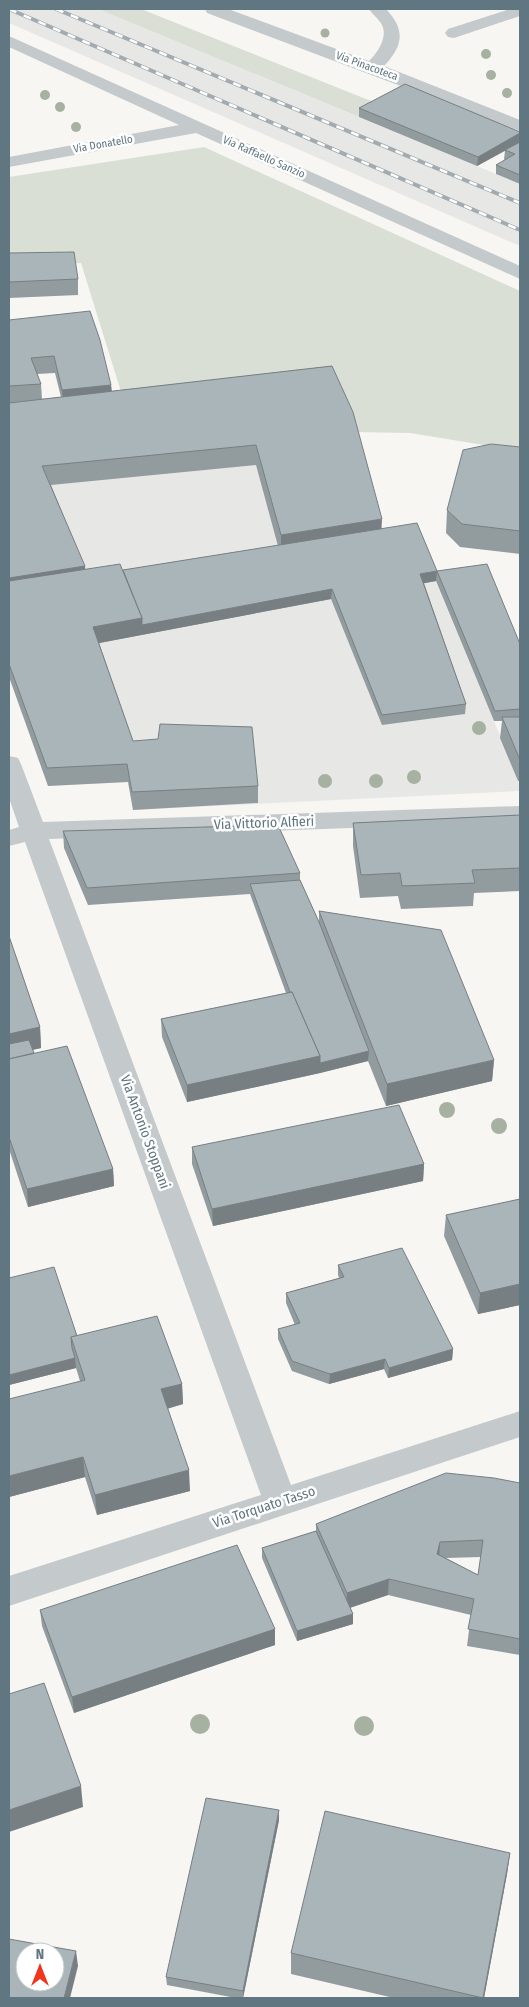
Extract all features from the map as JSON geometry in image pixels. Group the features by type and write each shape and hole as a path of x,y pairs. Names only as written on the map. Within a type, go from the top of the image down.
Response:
{"street":[{"name":"Via Pinacoteca","path":"213,9 520,126"},
{"path":"372,68 380,62 390,45 390,25 377,9"},
{"path":"454,33 520,11"},
{"name":"Via Raffaello Sanzio","path":"9,41 520,273"},
{"name":"Via Donatello","path":"9,162 198,127"},
{"name":"Via Antonio Stoppani","path":"9,764 22,835 280,1501"},
{"name":"Via Vittorio Alfieri","path":"22,835 520,814"},
{"name":"Via Torquato Tasso","path":"9,1591 520,1424"}],"shaded area":[{"path":"9,9 98,9 520,184 520,246 9,23"},
{"path":"98,9 141,9 381,105 359,117"},
{"path":"204,147 520,291 520,451 410,433 352,432 127,411 81,263 9,268 9,177"},
{"path":"331,386 381,539 416,534 494,721 520,786 520,791 133,810 128,782 48,786 9,424"}],"building":[{"path":"405,84 520,133 478,157 359,108"},
{"path":"520,142 520,175 496,165 515,154 505,150"},
{"path":"74,252 78,279 9,282 9,253"},
{"path":"90,311 100,340 111,385 62,390 54,356 31,358 41,384 9,386 9,320"},
{"path":"332,366 353,412 382,519 281,535 256,445 42,466 85,566 9,578 9,403"},
{"path":"491,444 520,447 520,531 462,524 447,510 463,450"},
{"path":"417,523 437,571 420,574 466,704 382,715 332,589 142,625 142,618 123,570"},
{"path":"120,564 142,618 93,627 133,741 158,739 160,724 252,727 258,786 132,792 127,764 47,768 9,664 9,581"},
{"path":"487,564 520,644 520,709 495,711 437,571"},
{"path":"502,717 520,717 520,760"},
{"path":"520,815 520,868 472,870 475,883 402,886 400,873 361,875 353,823"},
{"path":"278,825 300,873 87,888 63,831"},
{"path":"300,880 319,922 369,1051 320,1063 320,1056 292,992 290,992 250,884"},
{"path":"319,911 441,930 494,1060 387,1084"},
{"path":"9,936 40,1027 9,1034"},
{"path":"292,992 320,1056 187,1085 161,1019"},
{"path":"29,1040 34,1053 9,1059 9,1044"},
{"path":"67,1046 113,1169 27,1189 9,1137 9,1059"},
{"path":"399,1105 424,1164 212,1209 192,1147"},
{"path":"520,1199 520,1284 480,1293 446,1215"},
{"path":"402,1248 453,1349 389,1368 385,1359 330,1374 292,1361 278,1329 300,1323 286,1293 344,1277 338,1265"},
{"path":"54,1267 77,1336 71,1337 75,1358 9,1375 9,1278"},
{"path":"157,1316 182,1384 161,1389 189,1470 95,1495 83,1457 9,1476 9,1399 85,1380 71,1337"},
{"path":"446,1473 520,1483 520,1639 468,1629 474,1599 389,1579 347,1593 316,1524","holes":["483,1540 478,1575 437,1554 440,1542"]},
{"path":"316,1531 353,1614 297,1631 262,1548"},
{"path":"237,1545 275,1629 72,1697 40,1610"},
{"path":"44,1683 81,1786 9,1810 9,1694"},
{"path":"206,1798 279,1810 243,1991 166,1977"},
{"path":"325,1811 510,1853 483,1998 291,1953"},
{"path":"9,1939 26,1942 15,1942 15,1992 65,1992 65,1949 76,1951 64,1998 9,1998"}],"railway":[{"path":"9,9 520,230"},
{"path":"56,9 520,203"}]}
